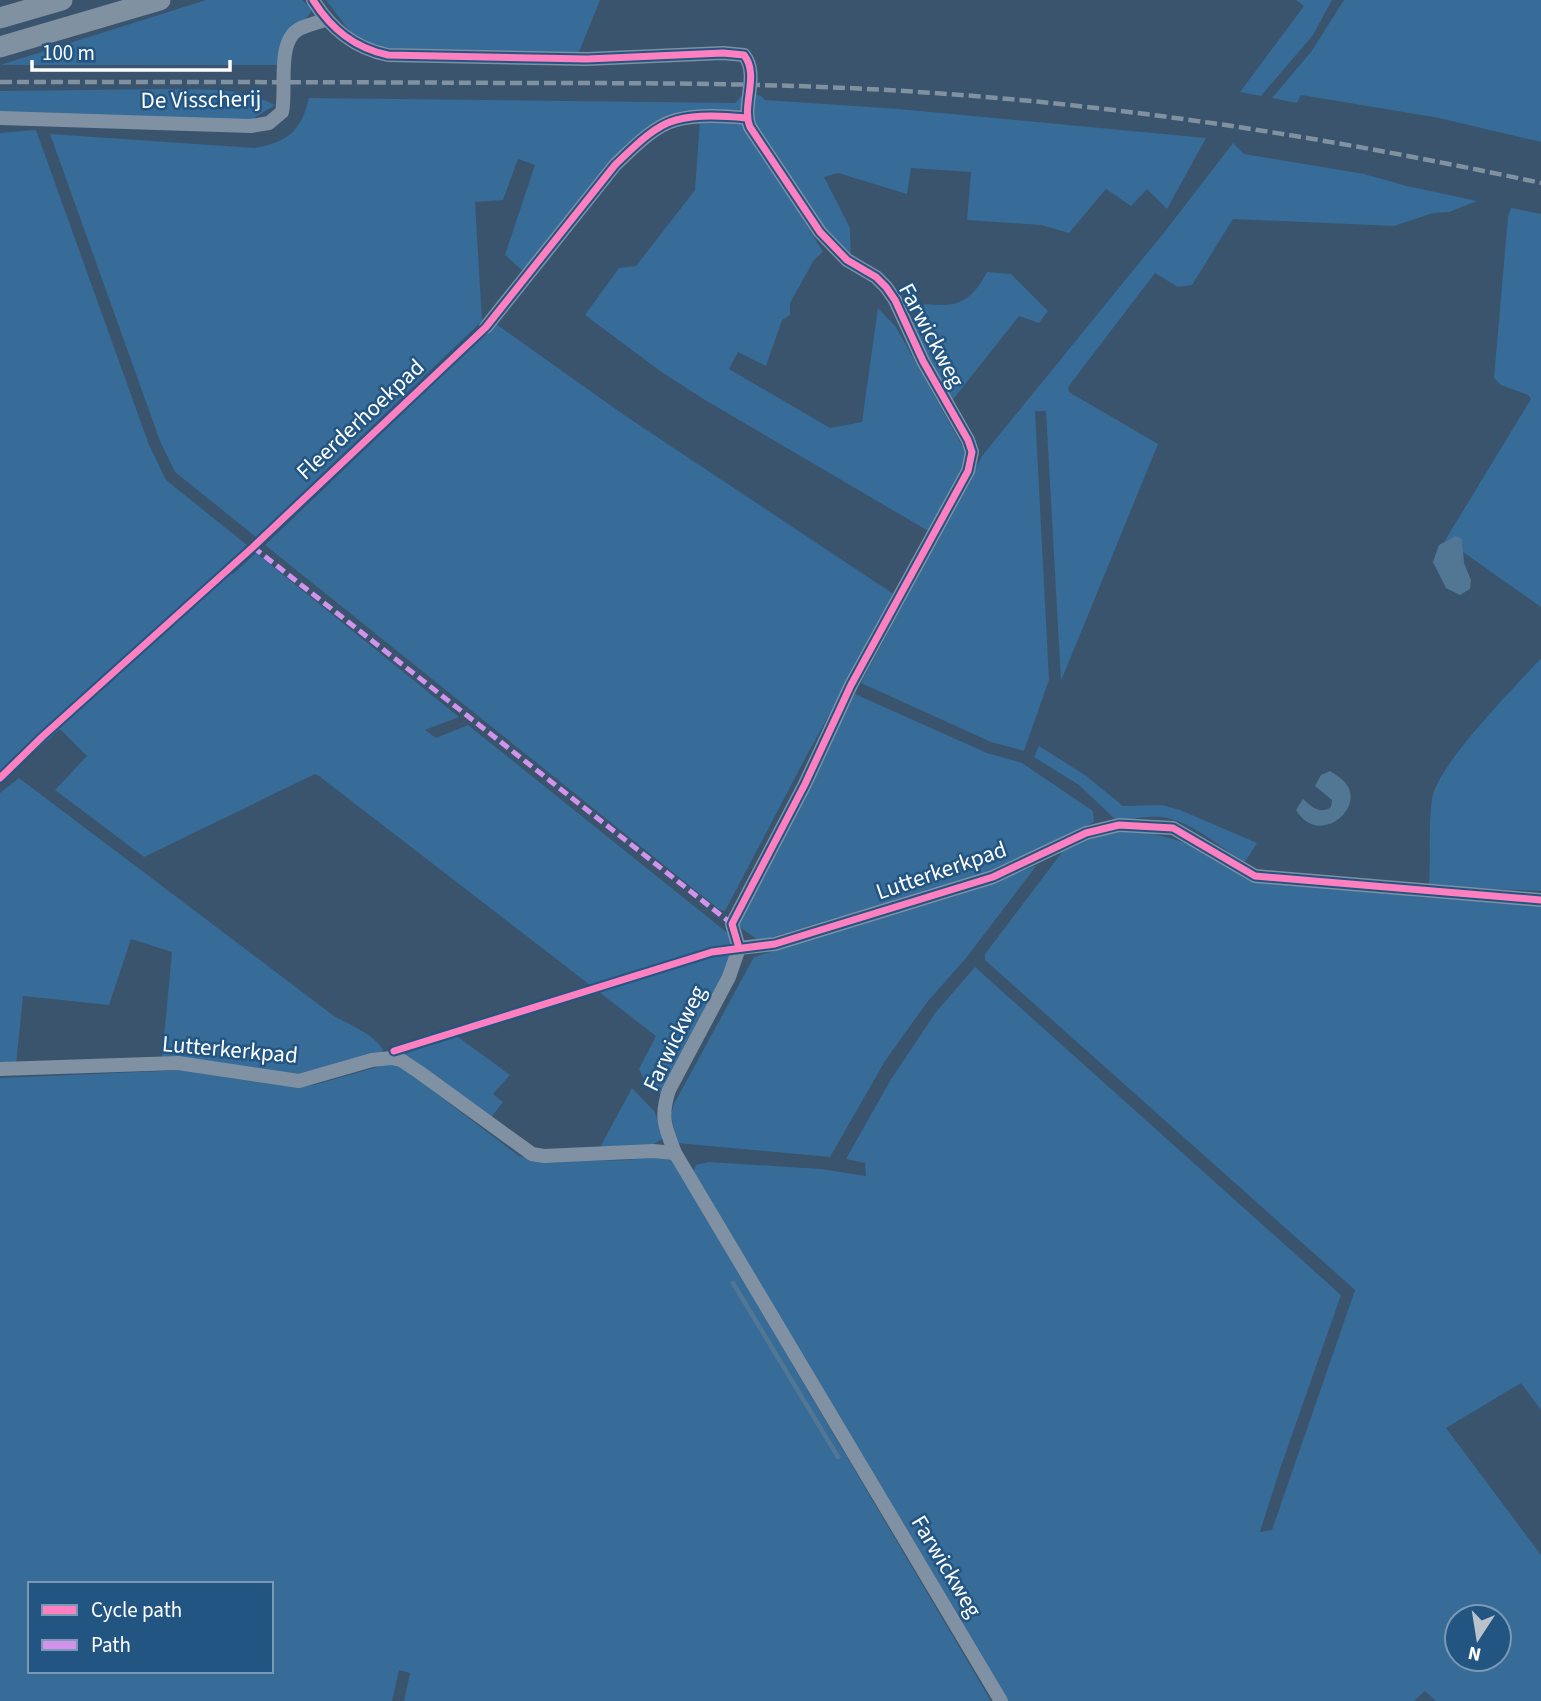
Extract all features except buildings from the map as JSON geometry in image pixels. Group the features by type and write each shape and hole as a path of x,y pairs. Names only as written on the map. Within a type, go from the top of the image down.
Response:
{"highway":[{"path":"0,18 62,0"},
{"path":"0,47 160,0"}],"street":[{"path":"313,0 325,20 365,48 402,57 587,59 739,53 744,55 750,67 747,118 727,116 677,120 640,142 615,165 486,327"},
{"name":"De Visscherij","path":"0,118 251,126 269,123 282,112 285,54 290,38 297,30 325,20"},
{"name":"Farwickweg","path":"747,118 820,232 847,260 876,277 895,300 908,334 968,440 972,452 968,471 851,685 805,784 732,924 739,948 729,977 670,1090 665,1103 664,1124 675,1153 1001,1701"},
{"name":"Lutterkerkpad","path":"739,948 775,944 993,877 1086,833 1119,825 1173,828 1255,876 1541,900"},
{"name":"Lutterkerkpad","path":"0,1069 178,1063 299,1081 372,1060 391,1058 401,1060 413,1068 532,1154 544,1156 653,1151 675,1153"}],"shaded area":[{"path":"206,0 302,0 311,8 311,12 285,37 278,65 0,65"},
{"path":"326,0 600,0 579,52 385,48 354,37"},
{"path":"1296,0 1332,0 1313,35 1261,96 1240,92 1304,6"},
{"path":"1344,0 1541,0 1541,142 1439,118 1301,95 1297,103 1272,98 1311,52"},
{"path":"163,89 234,92 275,105 249,121 0,114 0,91"},
{"path":"743,94 741,110 735,113 665,120 523,271 505,255 535,165 518,159 503,200 475,202 482,321 256,537 175,472 160,441 50,134 255,148 276,142 291,133 302,119 309,98 735,103"},
{"path":"755,94 765,100 899,109 1206,138 1167,209 1147,189 1131,206 1106,189 1069,233 1041,225 967,220 971,172 911,168 907,194 838,173 824,177 850,228 851,267 754,123"},
{"path":"700,119 738,120 751,133 823,252 814,260 790,303 790,315 782,320 766,366 738,352 729,369 830,428 862,422 878,308 896,327 969,458 930,532 705,400 660,371 585,315 619,268 636,266 695,190"},
{"path":"36,130 149,445 166,480 247,545 221,570 233,574 256,553 459,717 425,730 436,738 468,725 745,947 663,1097 644,1079 639,1069 656,1036 315,774 144,857 55,790 87,756 60,729 0,779 0,133"},
{"path":"1233,143 1244,154 1364,174 1477,201 1449,212 1433,213 1394,226 1233,219 1192,285 1178,287 1155,273 1068,387 1069,392 1158,444 1061,681 1046,411 1035,411 1049,680 1024,751 991,742 861,683 982,456 1166,230"},
{"path":"1511,208 1541,214 1541,607 1463,552 1463,544 1444,542 1531,399 1528,395 1501,385 1494,378"},
{"path":"987,272 1011,274 1048,311 1039,323 1019,316 951,402 910,328 925,304 946,305 962,301 975,290"},
{"path":"496,324 627,417 895,595 725,911 720,910 265,545"},
{"path":"1456,536 1462,539 1464,563 1471,580 1470,589 1460,595 1446,588 1433,562 1439,545"},
{"path":"1541,658 1541,891 1429,886 1431,810 1437,784 1479,726"},
{"path":"855,694 987,753 1022,763 1093,811 1094,822 995,870 759,941 736,924"},
{"path":"1039,746 1085,775 1123,806 1162,805 1257,843 1245,862 1195,829 1174,820 1151,817 1117,821 1079,785 1034,757"},
{"path":"1330,771 1347,785 1351,795 1349,805 1336,821 1326,825 1305,821 1296,810 1303,799 1320,810 1331,807 1332,800 1315,786 1321,775"},
{"path":"19,778 334,1016 368,1035 379,1044 383,1050 381,1054 299,1074 162,1059 172,952 131,939 109,1005 23,996 16,1065 0,1065 0,793"},
{"path":"1107,831 1149,833 1190,844 1236,870 1419,897 1541,903 1541,1410 1521,1383 1446,1428 1541,1555 1541,1701 1436,1701 1425,1691 1414,1701 1005,1701 692,1174 696,1165 709,1162 821,1169 866,1176 865,1163 846,1159 890,1081 936,1012 975,967 1341,1295 1260,1532 1272,1530 1355,1290 985,960 985,954 1063,851"},
{"path":"1037,865 966,958 928,1001 885,1061 830,1157 677,1143 671,1114 674,1104 754,957 978,889"},
{"path":"454,1034 510,1075 493,1094 503,1102 489,1120 403,1055"},
{"path":"388,1064 400,1066 519,1156 548,1162 629,1160 655,1155 670,1157 991,1701 404,1701 410,1673 399,1670 392,1701 0,1701 0,1078 186,1070 299,1086 314,1085"},
{"path":"632,1088 654,1111 664,1134 661,1140 652,1145 598,1151"}],"waterway":[{"path":"733,1283 838,1457"}],"railway":[{"path":"0,82 776,85 934,93 1087,107 1239,127 1541,183"}],"marked path":[{"path":"253,547 732,924"}],"cycle path":[{"path":"313,0 345,36 364,48 388,55 587,59 723,53 744,55 751,81 748,109 750,127 820,232 847,260 876,277 886,287 895,300 923,361 968,440 972,452 968,471 851,685 805,784 732,924 739,948"},
{"name":"Fleerderhoekpad","path":"0,778 253,547 486,327 615,165 636,145 659,127 684,118 747,118"},
{"path":"394,1051 712,952 775,944 993,877 1086,833 1119,825 1173,828 1255,876 1541,900"}]}
